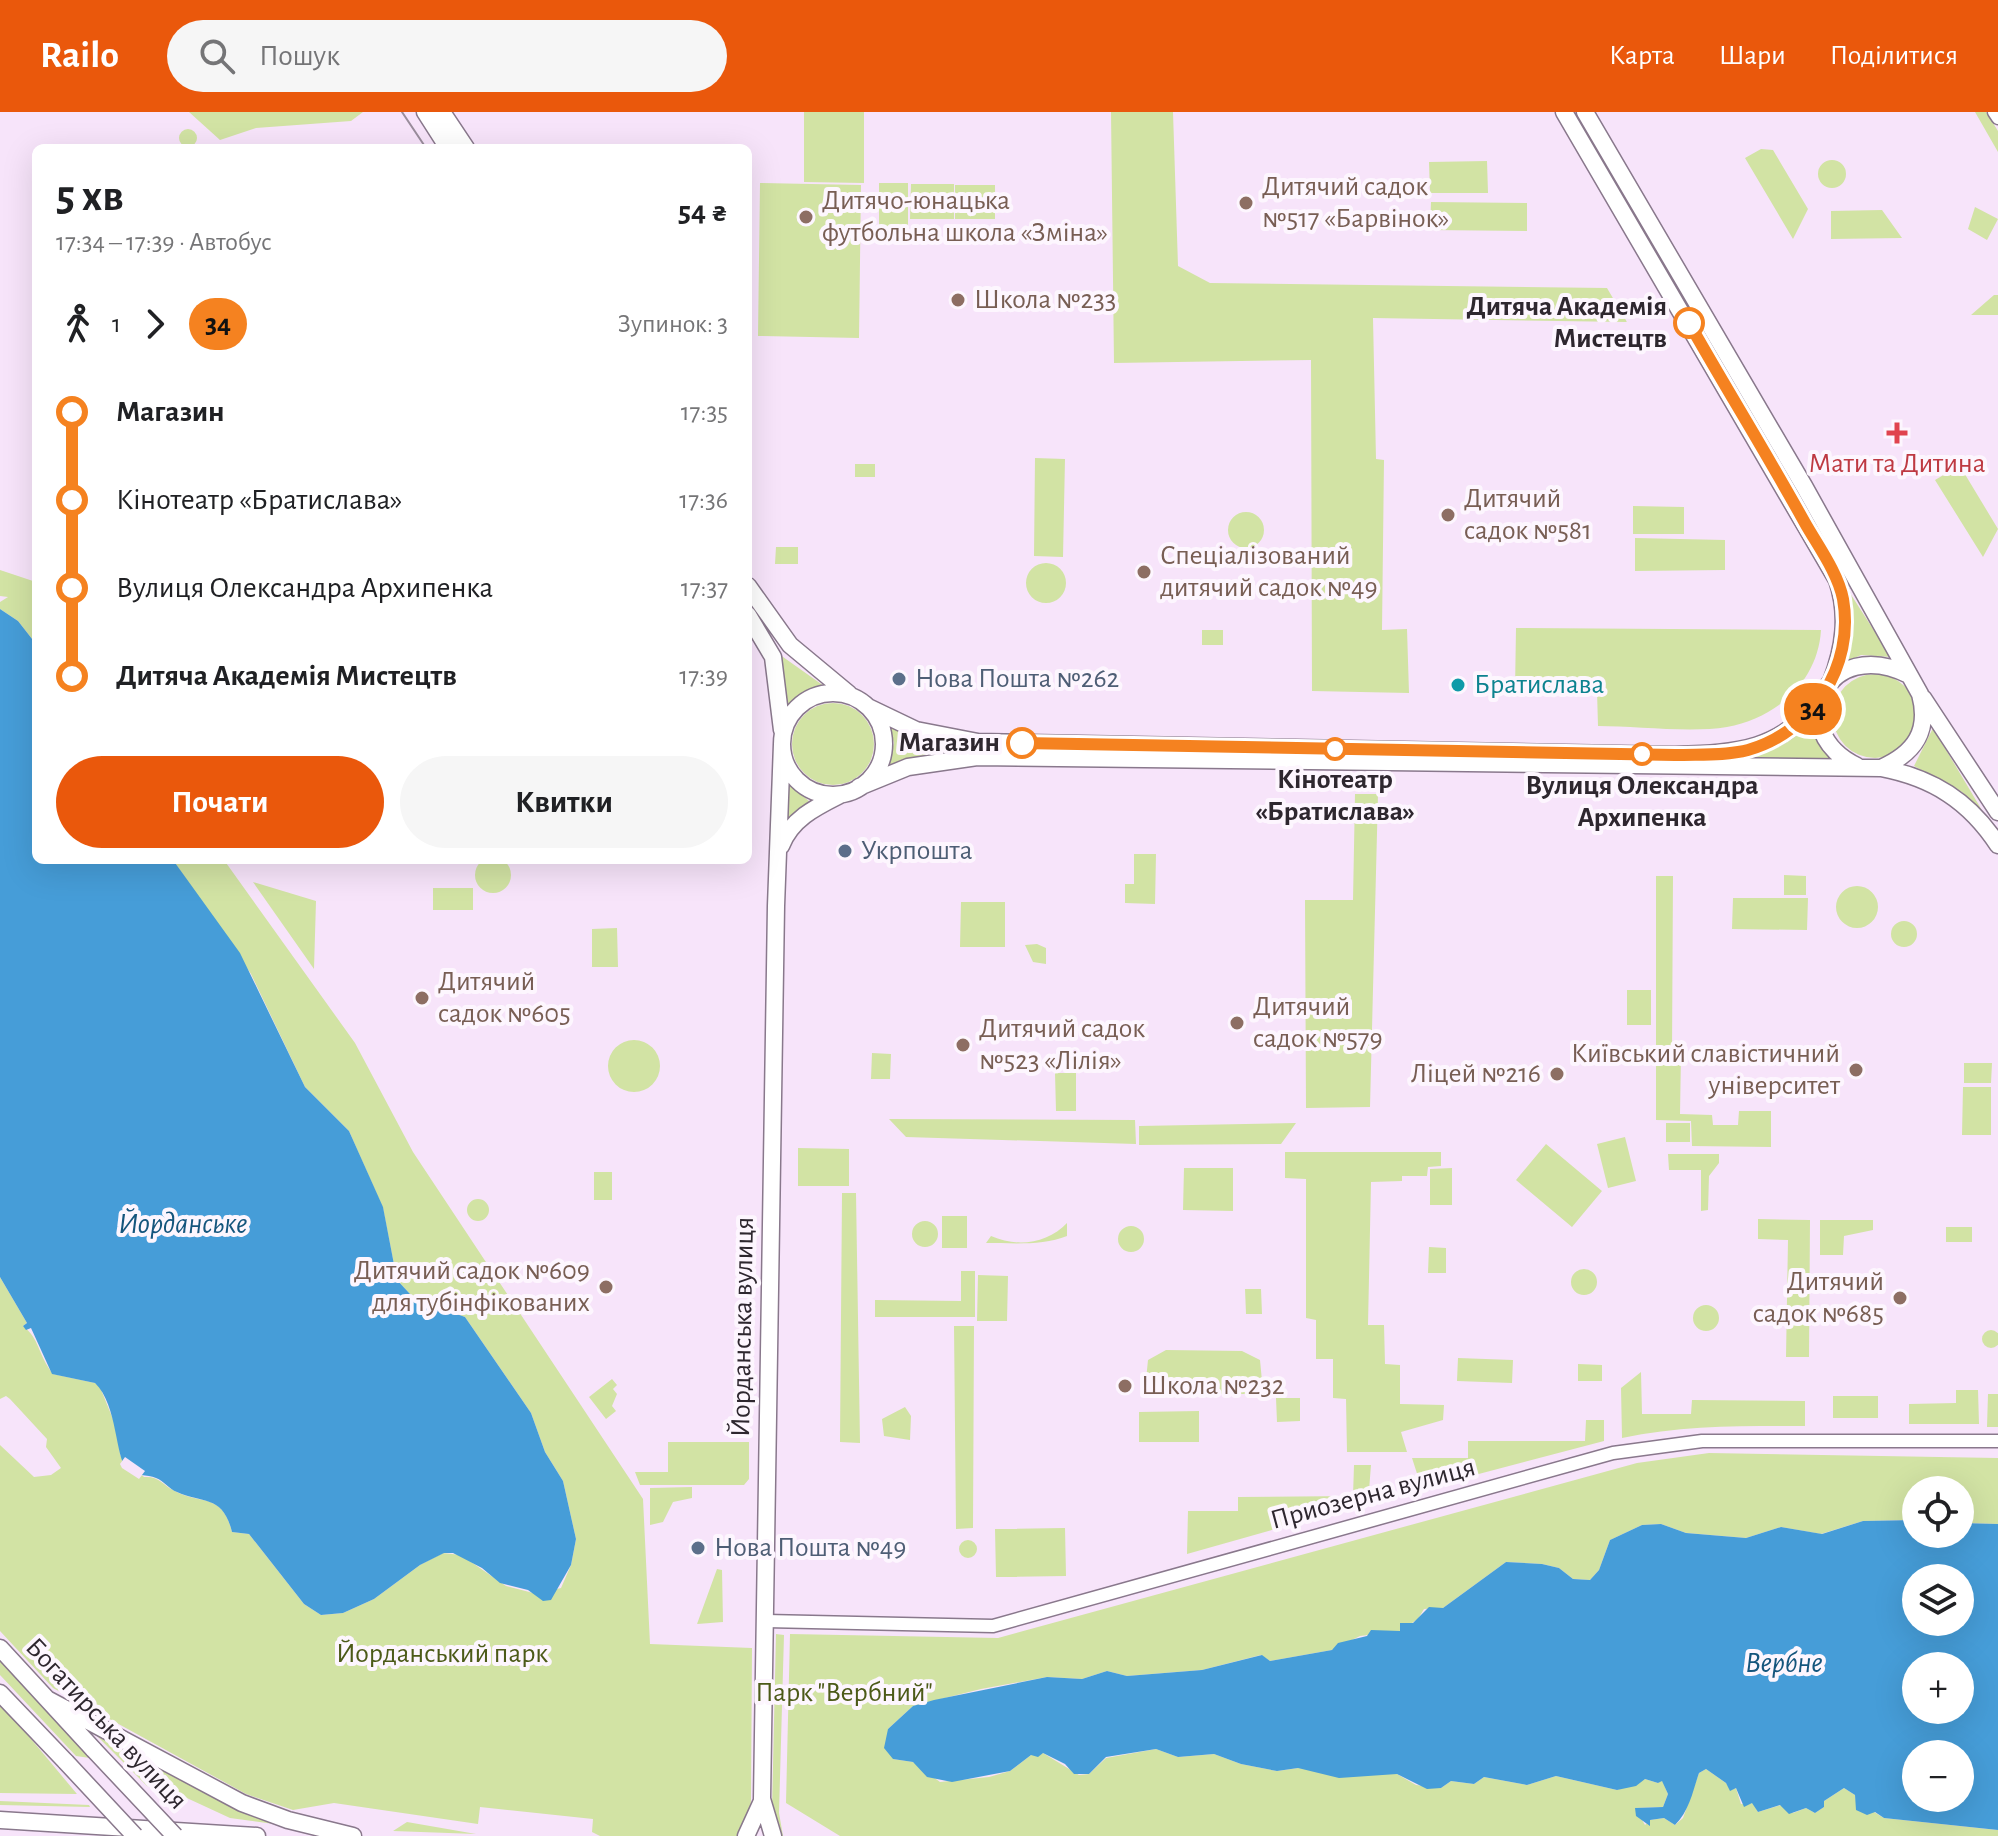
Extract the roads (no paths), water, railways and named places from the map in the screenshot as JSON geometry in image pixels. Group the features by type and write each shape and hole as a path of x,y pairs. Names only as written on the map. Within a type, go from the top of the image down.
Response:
{"main road":[{"path":"425,112 445,144"},
{"path":"442,112 463,144"},
{"path":"1564,112 1602,158 1804,486 1920,694 1998,812"},
{"path":"752,592 790,645 868,707 916,730 978,742 1675,755 1726,753 1772,741 1806,718 1831,682 1843,639 1843,598 1837,580 1602,158 1585,112"},
{"name":"Йорданська вулиця","path":"752,622 773,657 783,740 777,855 762,1799 773,1836"},
{"path":"1831,682 1843,671 1875,662 1909,675"},
{"path":"842,793 816,791 801,783 790,769 783,740 790,716 813,697 834,693 853,697"},
{"path":"1881,768 1909,753 1918,740 1924,726 1920,694"},
{"path":"1822,697 1819,717 1822,733 1843,759 1862,768"},
{"path":"859,787 876,771 884,749 881,726 868,707"},
{"path":"777,855 785,835 800,818 842,793 908,767 977,757 1881,768 1931,782 1953,795 1975,815 1998,845"},
{"name":"Богатирська вулиця","path":"0,1648 175,1836"},
{"name":"Богатирська вулиця","path":"0,1693 135,1836"},
{"path":"47,1699 242,1803 288,1820 353,1836"},
{"name":"Йорданська вулиця","path":"746,1836 762,1799"},
{"path":"0,1820 257,1836"}],"street":[{"path":"1994,112 1998,118"},
{"name":"Приозерна вулиця","path":"766,1621 993,1626 1370,1519 1613,1453 1661,1444 1702,1441 1998,1441"}],"water":[{"name":"Йорданське","path":"0,609 18,621 32,639 32,864 176,864 240,953 305,1087 349,1131 383,1207 397,1280 423,1302 465,1317 531,1413 545,1452 563,1481 576,1539 571,1565 551,1600 543,1601 528,1590 500,1583 482,1568 453,1553 444,1553 420,1565 374,1599 343,1613 321,1615 304,1604 249,1534 232,1532 218,1506 177,1492 156,1478 127,1469 102,1393 95,1383 52,1374 31,1328 26,1330 23,1326 27,1323 0,1277"},
{"name":"Вербне","path":"1902,1520 1902,1548 1974,1548 1974,1523 1998,1524 1998,1830 1884,1818 1875,1812 1867,1815 1856,1810 1855,1795 1844,1788 1824,1801 1824,1807 1815,1813 1806,1808 1789,1814 1780,1805 1758,1812 1752,1803 1744,1807 1736,1788 1730,1791 1726,1783 1706,1769 1699,1773 1688,1806 1675,1825 1664,1818 1650,1820 1650,1826 1636,1816 1635,1808 1663,1807 1668,1794 1662,1781 1658,1783 1645,1779 1636,1786 1617,1790 1556,1776 1527,1785 1484,1777 1474,1784 1451,1781 1441,1788 1427,1789 1397,1774 1339,1778 1298,1768 1277,1771 1241,1764 1214,1754 1178,1757 1156,1749 1106,1757 1089,1774 1074,1774 1065,1764 1043,1753 1038,1757 1031,1755 1010,1771 952,1782 927,1777 913,1762 893,1759 884,1748 888,1729 913,1706 934,1700 1047,1677 1082,1679 1107,1671 1127,1676 1202,1670 1262,1655 1270,1661 1332,1650 1338,1643 1367,1636 1371,1630 1400,1631 1400,1623 1413,1623 1429,1607 1443,1608 1506,1562 1542,1564 1559,1568 1573,1579 1590,1580 1599,1570 1610,1540 1642,1525 1661,1524 1686,1533 1746,1538 1781,1527 1822,1534 1863,1521"}],"tram line":[{"path":"402,112 423,144"}],"place":[{"name":"Дитячий садок №517 «Барвінок»","path":"1246,203"},
{"name":"Дитячо-юнацька футбольна школа «Зміна»","path":"806,217"},
{"name":"Школа №233","path":"958,300"},
{"name":"Дитяча Академія Мистецтв","path":"1689,323"},
{"name":"Мати та Дитина","path":"1897,433"},
{"name":"Дитячий садок №581","path":"1448,515"},
{"name":"Спеціалізований дитячий садок №49","path":"1144,572"},
{"name":"Нова Пошта №262","path":"899,679"},
{"name":"Братислава","path":"1458,685"},
{"name":"Магазин","path":"1022,743"},
{"name":"Кінотеатр «Братислава»","path":"1335,749"},
{"name":"Вулиця Олександра Архипенка","path":"1642,754"},
{"name":"Укрпошта","path":"845,851"},
{"name":"Дитячий садок №605","path":"422,998"},
{"name":"Дитячий садок №579","path":"1237,1023"},
{"name":"Дитячий садок №523 «Лілія»","path":"963,1045"},
{"name":"Київський славістичний університет","path":"1856,1070"},
{"name":"Ліцей №216","path":"1557,1074"},
{"name":"Дитячий садок №609 для тубінфікованих","path":"606,1287"},
{"name":"Дитячий садок №685","path":"1900,1298"},
{"name":"Школа №232","path":"1125,1386"},
{"name":"Нова Пошта №49","path":"698,1548"}],"park label":[{"name":"Йорданський парк","path":"442,1654"},
{"name":"Парк \"Вербний\"","path":"844,1693"}]}
